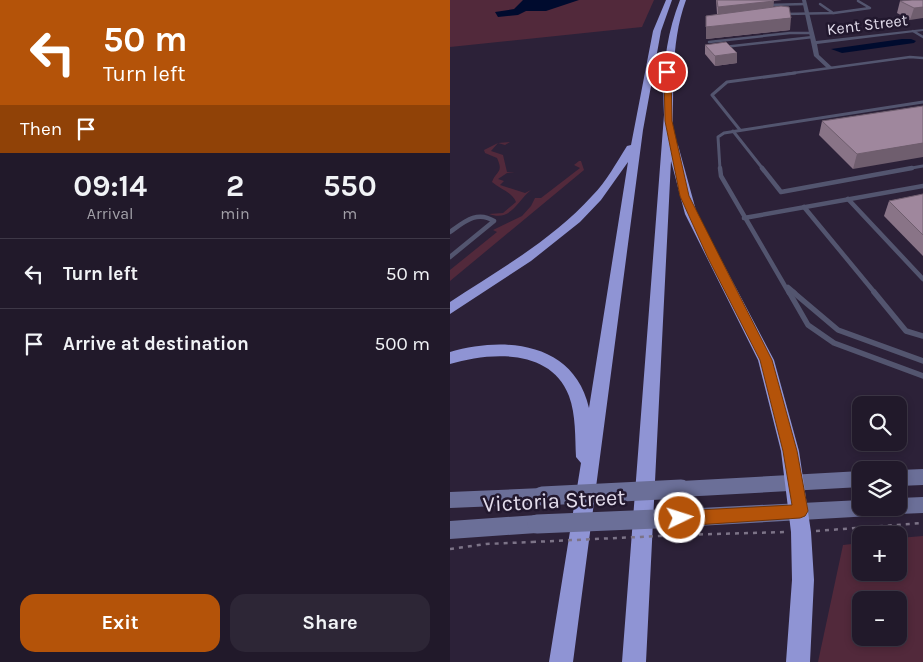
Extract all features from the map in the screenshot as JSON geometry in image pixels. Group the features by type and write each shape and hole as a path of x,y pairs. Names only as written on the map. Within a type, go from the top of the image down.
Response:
{"highway":[{"path":"561,662 638,130 657,31 669,0"},
{"path":"634,662 669,121 668,55 674,23 683,0"},
{"path":"669,121 676,162 690,211 766,360 796,482 800,511 803,580 798,662"},
{"path":"450,310 560,233 582,213 620,169 638,130"},
{"path":"450,358 486,350 519,351 547,361 560,370 575,390 580,404 588,478"}],"street":[{"path":"804,2 818,56 830,68"},
{"name":"Kent Street","path":"814,43 923,30"},
{"path":"907,478 923,477"},
{"name":"Victoria Street","path":"450,500 852,479"},
{"path":"907,506 923,505"},
{"name":"Victoria Street","path":"450,530 534,533 681,527 800,511 852,509"}],"lane":[{"path":"780,14 834,13 870,8 858,1"},
{"path":"764,5 804,2"},
{"path":"820,4 834,13"},
{"path":"913,31 923,37"},
{"path":"709,42 790,33 812,35"},
{"path":"719,47 812,35"},
{"path":"740,130 712,95 726,82 923,58"},
{"path":"923,102 733,131 718,137 721,176 808,324 823,338 923,376"},
{"path":"733,131 781,192 923,166"},
{"path":"744,218 923,186"},
{"path":"848,199 923,279"},
{"path":"804,207 906,331 923,336"},
{"path":"450,232 475,216 483,215 494,221 450,257"},
{"path":"784,284 838,330 923,361"}],"path":[{"path":"450,549 486,544 534,533 681,527"}],"shaded area":[{"path":"450,0 654,0 642,27 450,47"},
{"path":"498,143 491,151 503,155 507,172 515,173 507,173 498,179 504,181 500,185 525,193 531,190 508,213 497,216 489,214 503,213 516,202 509,193 492,182 499,172 499,163 497,158 485,153 484,150"},
{"path":"581,161 584,170 450,281 450,270 497,232 493,230 522,216 535,198 541,198 580,168 574,165"},
{"path":"923,536 923,662 818,662 843,545 852,544 852,581 907,581 907,537"}],"water":[{"path":"523,0 579,0 546,11 526,11 518,15 498,17 495,12 514,9"},
{"path":"902,39 916,41 914,43 842,53 831,49"}],"building":[{"path":"717,0 772,0 774,1 718,7"},
{"path":"923,0 923,7 914,8 900,1"},
{"path":"781,6 789,7 791,18 706,27 706,16"},
{"path":"726,42 737,53 715,56 705,45"},
{"path":"923,106 923,143 857,154 822,121"},
{"path":"923,194 923,235 889,201"}],"route":[{"path":"667,72 669,121 674,155 685,196 691,214 766,360 790,451 800,511 680,518"}]}
